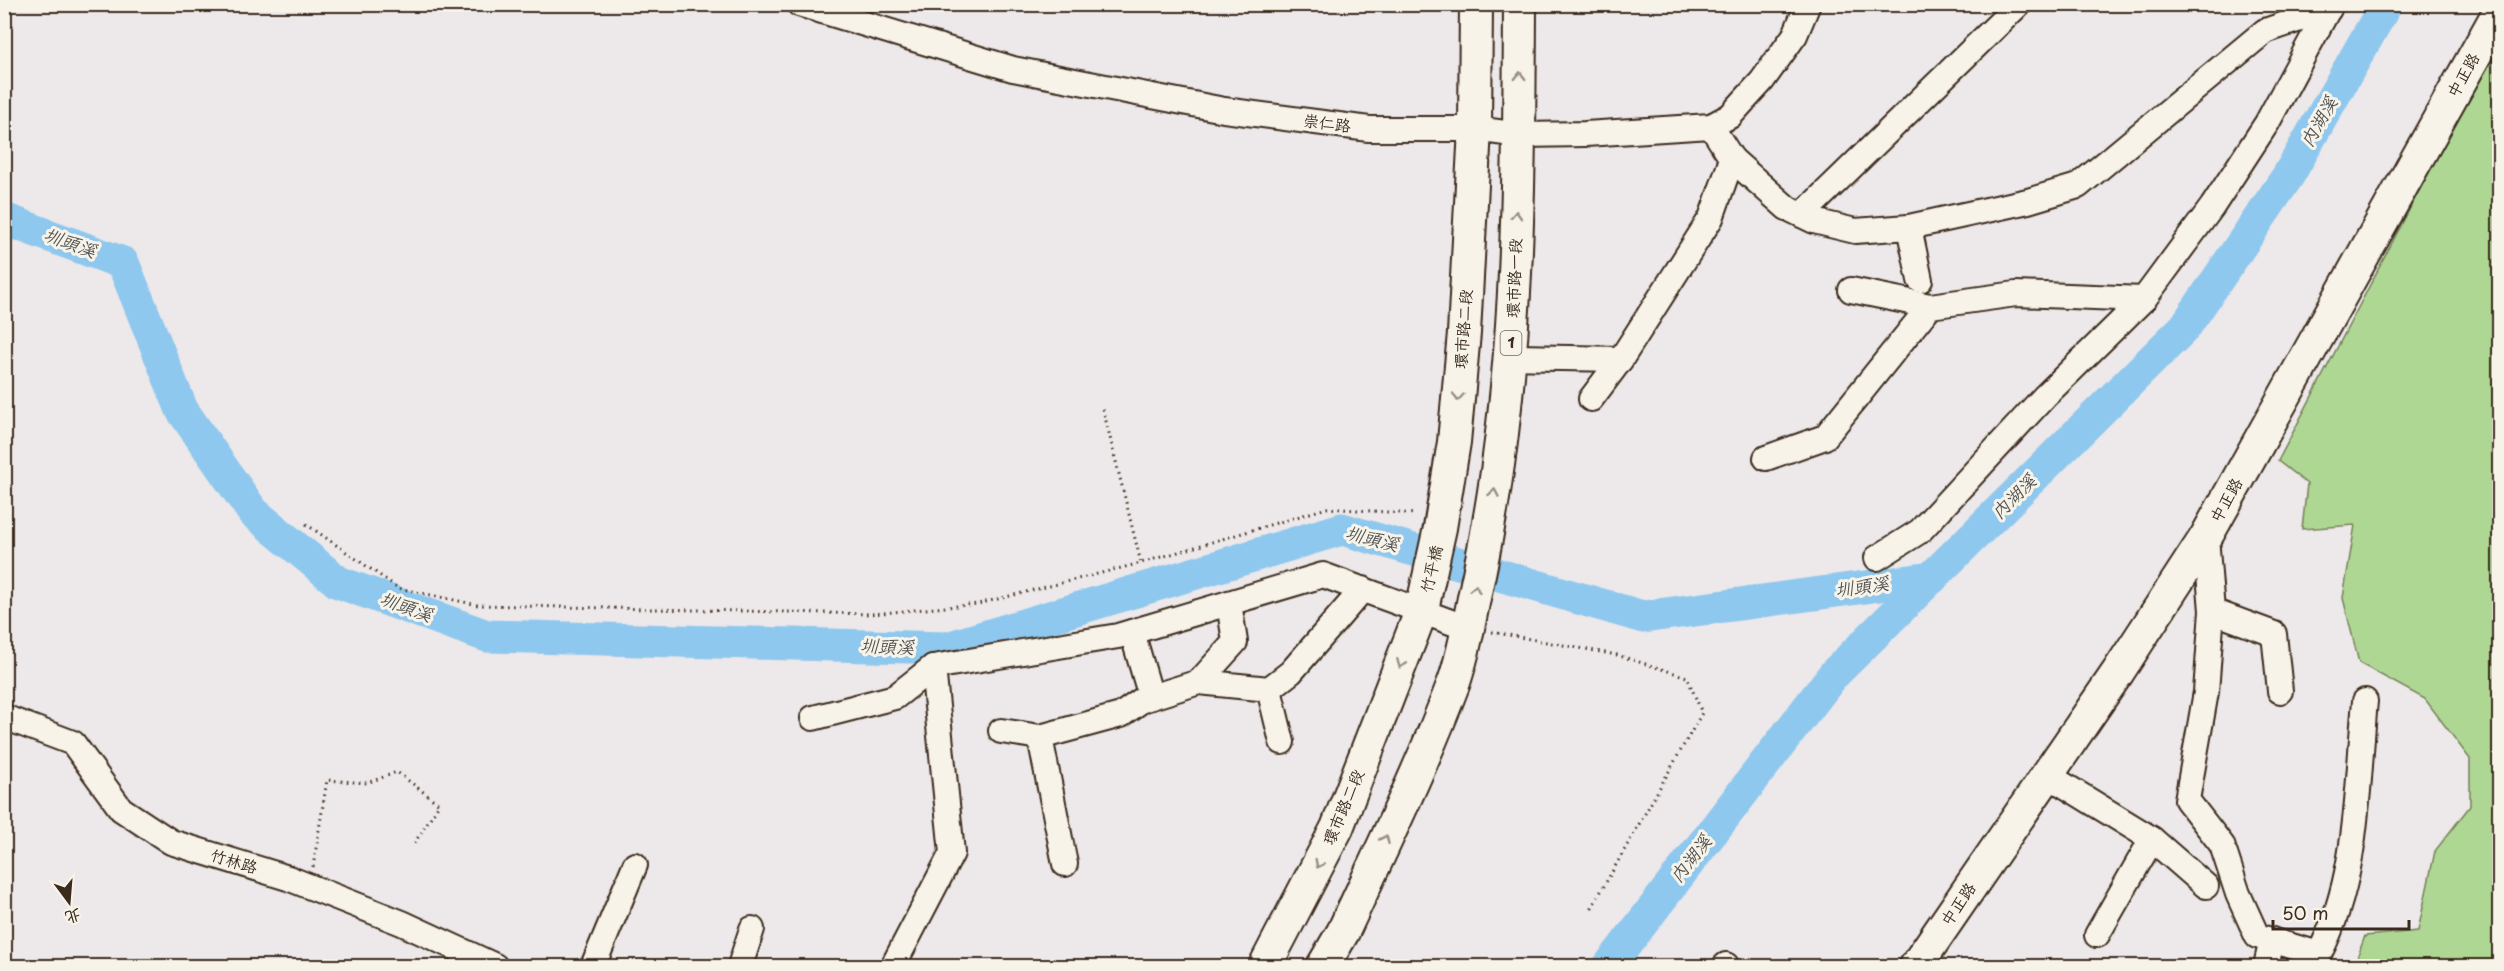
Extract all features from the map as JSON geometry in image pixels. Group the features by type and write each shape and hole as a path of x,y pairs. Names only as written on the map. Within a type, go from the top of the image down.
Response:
{"main road":[{"path":"1475,129 1476,4"},
{"name":"環市路一段","path":"1467,628 1501,454 1510,357 1520,135 1520,4"},
{"name":"中正路","path":"1916,966 2118,672 2206,537 2499,9"},
{"name":"環市路二段","path":"1441,522 1454,442 1462,355 1475,129"},
{"name":"竹平橋","path":"1422,609 1441,522"},
{"name":"環市路二段","path":"1266,966 1337,828 1422,609"},
{"name":"1","path":"1323,966 1343,932 1409,787 1454,680 1467,628"}],"street":[{"name":"崇仁路","path":"799,4 1013,69 1224,110 1369,129 1475,129 1520,135 1585,134 1711,126 1730,116 1762,81 1795,35 1808,4"},
{"path":"1802,215 2019,4"},
{"path":"1711,126 1732,159 1787,208 1814,221 1855,231 1909,227 2028,201 2078,186 2265,31 2330,7"},
{"path":"1877,558 1920,531 2045,396 2144,299 2212,207 2267,123 2330,7"},
{"path":"1591,399 1622,359 1711,218 1732,159"},
{"path":"1909,227 1920,280"},
{"path":"1851,290 1930,306 2016,294 2144,299"},
{"path":"1766,458 1825,437 1930,306"},
{"path":"1510,357 1622,359"},
{"path":"2206,537 2212,611 2206,692 2187,800 2222,845 2238,894 2257,936 2319,960 2334,926 2345,880 2354,822 2366,701"},
{"path":"813,718 895,698 933,667 1132,632 1323,575 1422,609 1467,628"},
{"path":"1001,731 1040,737 1121,715 1142,700 1199,682 1269,689 1291,672 1363,589"},
{"path":"1199,682 1235,642 1229,603"},
{"path":"2212,611 2274,634 2280,691"},
{"path":"1132,632 1151,697"},
{"path":"893,966 952,853 933,667"},
{"path":"1269,689 1282,742"},
{"name":"竹林路","path":"4,717 74,743 121,809 171,842 310,886 402,923 495,966"},
{"path":"1040,737 1065,864"},
{"path":"2046,774 2152,839 2206,886"},
{"path":"2097,935 2152,839"},
{"path":"592,966 635,865"},
{"path":"740,966 752,929"},
{"path":"2266,966 2272,940"}],"path":[{"path":"1103,409 1141,562"},
{"path":"306,524 398,588 478,605 872,614 978,604 1141,562 1327,508 1441,522"},
{"path":"1467,628 1617,655 1687,677 1702,713 1591,909"},
{"path":"310,886 327,780 367,783 398,772 440,804 412,847"}],"green space":[{"path":"2499,38 2499,966 2354,966 2365,936 2418,931 2435,851 2470,806 2470,759 2425,699 2359,663 2343,598 2355,525 2302,529 2307,484 2278,461"}],"waterway":[{"name":"內湖溪","path":"1609,966 1834,674 2185,327 2288,176 2386,4"},
{"name":"圳頭溪","path":"4,219 123,263 182,410 253,512 338,582 487,636 947,648 1342,529 1643,617 1932,578"}]}
